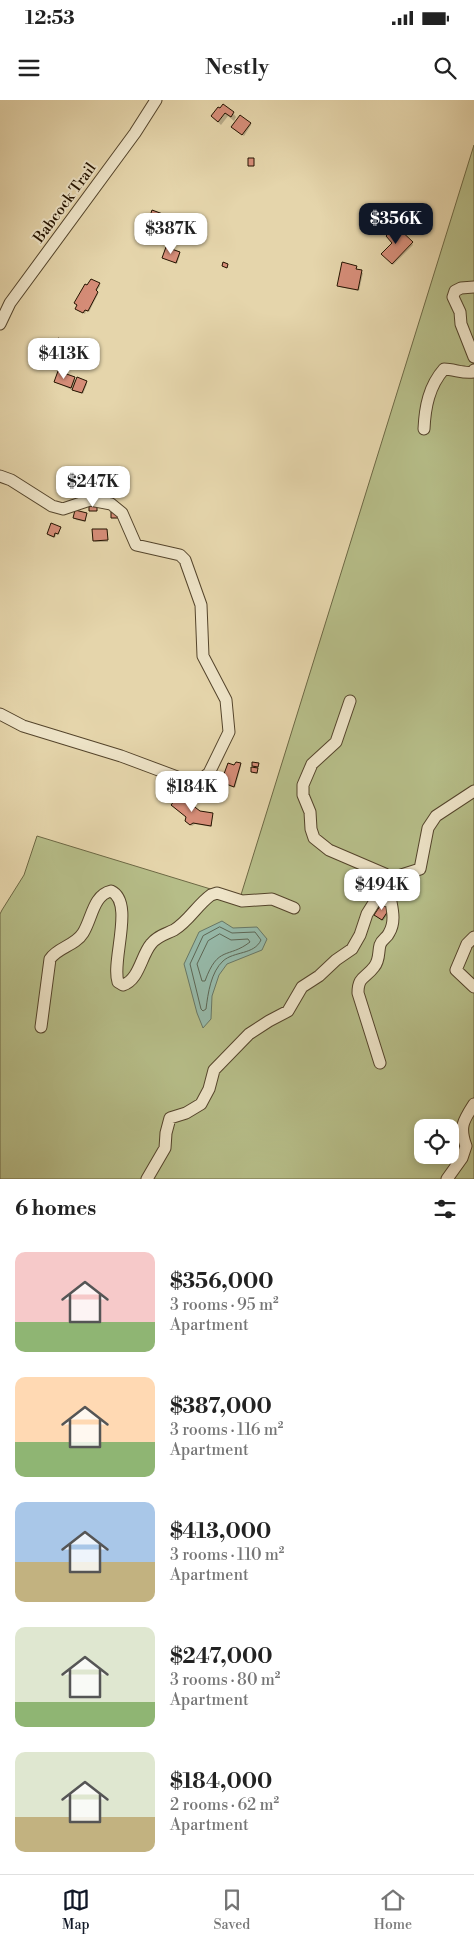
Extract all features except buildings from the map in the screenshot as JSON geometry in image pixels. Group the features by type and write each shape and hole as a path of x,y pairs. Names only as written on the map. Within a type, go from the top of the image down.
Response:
{"street":[{"name":"Babcock Trail","path":"0,324 10,303 136,133 156,100"},
{"path":"474,287 461,288 455,291 454,297 460,312 461,324 474,357"},
{"path":"424,429 426,406 430,393 444,369 455,369 467,373 474,370"},
{"path":"0,476 10,480 52,506 63,509 90,500 111,504 122,514 136,544 180,555 185,560 201,605 203,656 226,700 229,732 209,773 196,784 121,756 23,726 0,714"},
{"path":"350,701 336,742 312,764 303,785 303,795 310,812 311,829 314,838 329,850 385,874 390,881"},
{"path":"380,1063 362,1004 358,984 374,968 379,956 382,940 389,934 393,925 392,902 389,891 390,881 395,876 420,869 428,828 436,816 474,790"},
{"path":"41,1027 50,960 54,954 82,936 98,899 106,892 115,893 120,903 121,937 116,974 118,982 123,985 129,983 134,978 146,951 154,940 185,922 211,895 217,894 242,901 272,899 294,908"},
{"path":"147,1179 165,1148 170,1118 201,1104 209,1089 214,1070 249,1034 288,1011 302,987 319,976 336,960 352,949 360,935 367,914 377,898 392,902"},
{"path":"474,937 467,944 456,970 474,988"},
{"path":"448,1179 462,1158 466,1146 462,1136 462,1126 474,1104"}],"green space":[{"path":"474,145 474,1179 0,1179 0,914 24,875 37,836 240,898"}],"water":[{"path":"222,921 233,928 257,927 267,939 262,950 227,964 219,975 212,996 211,1019 203,1028 184,964 199,932"}]}
